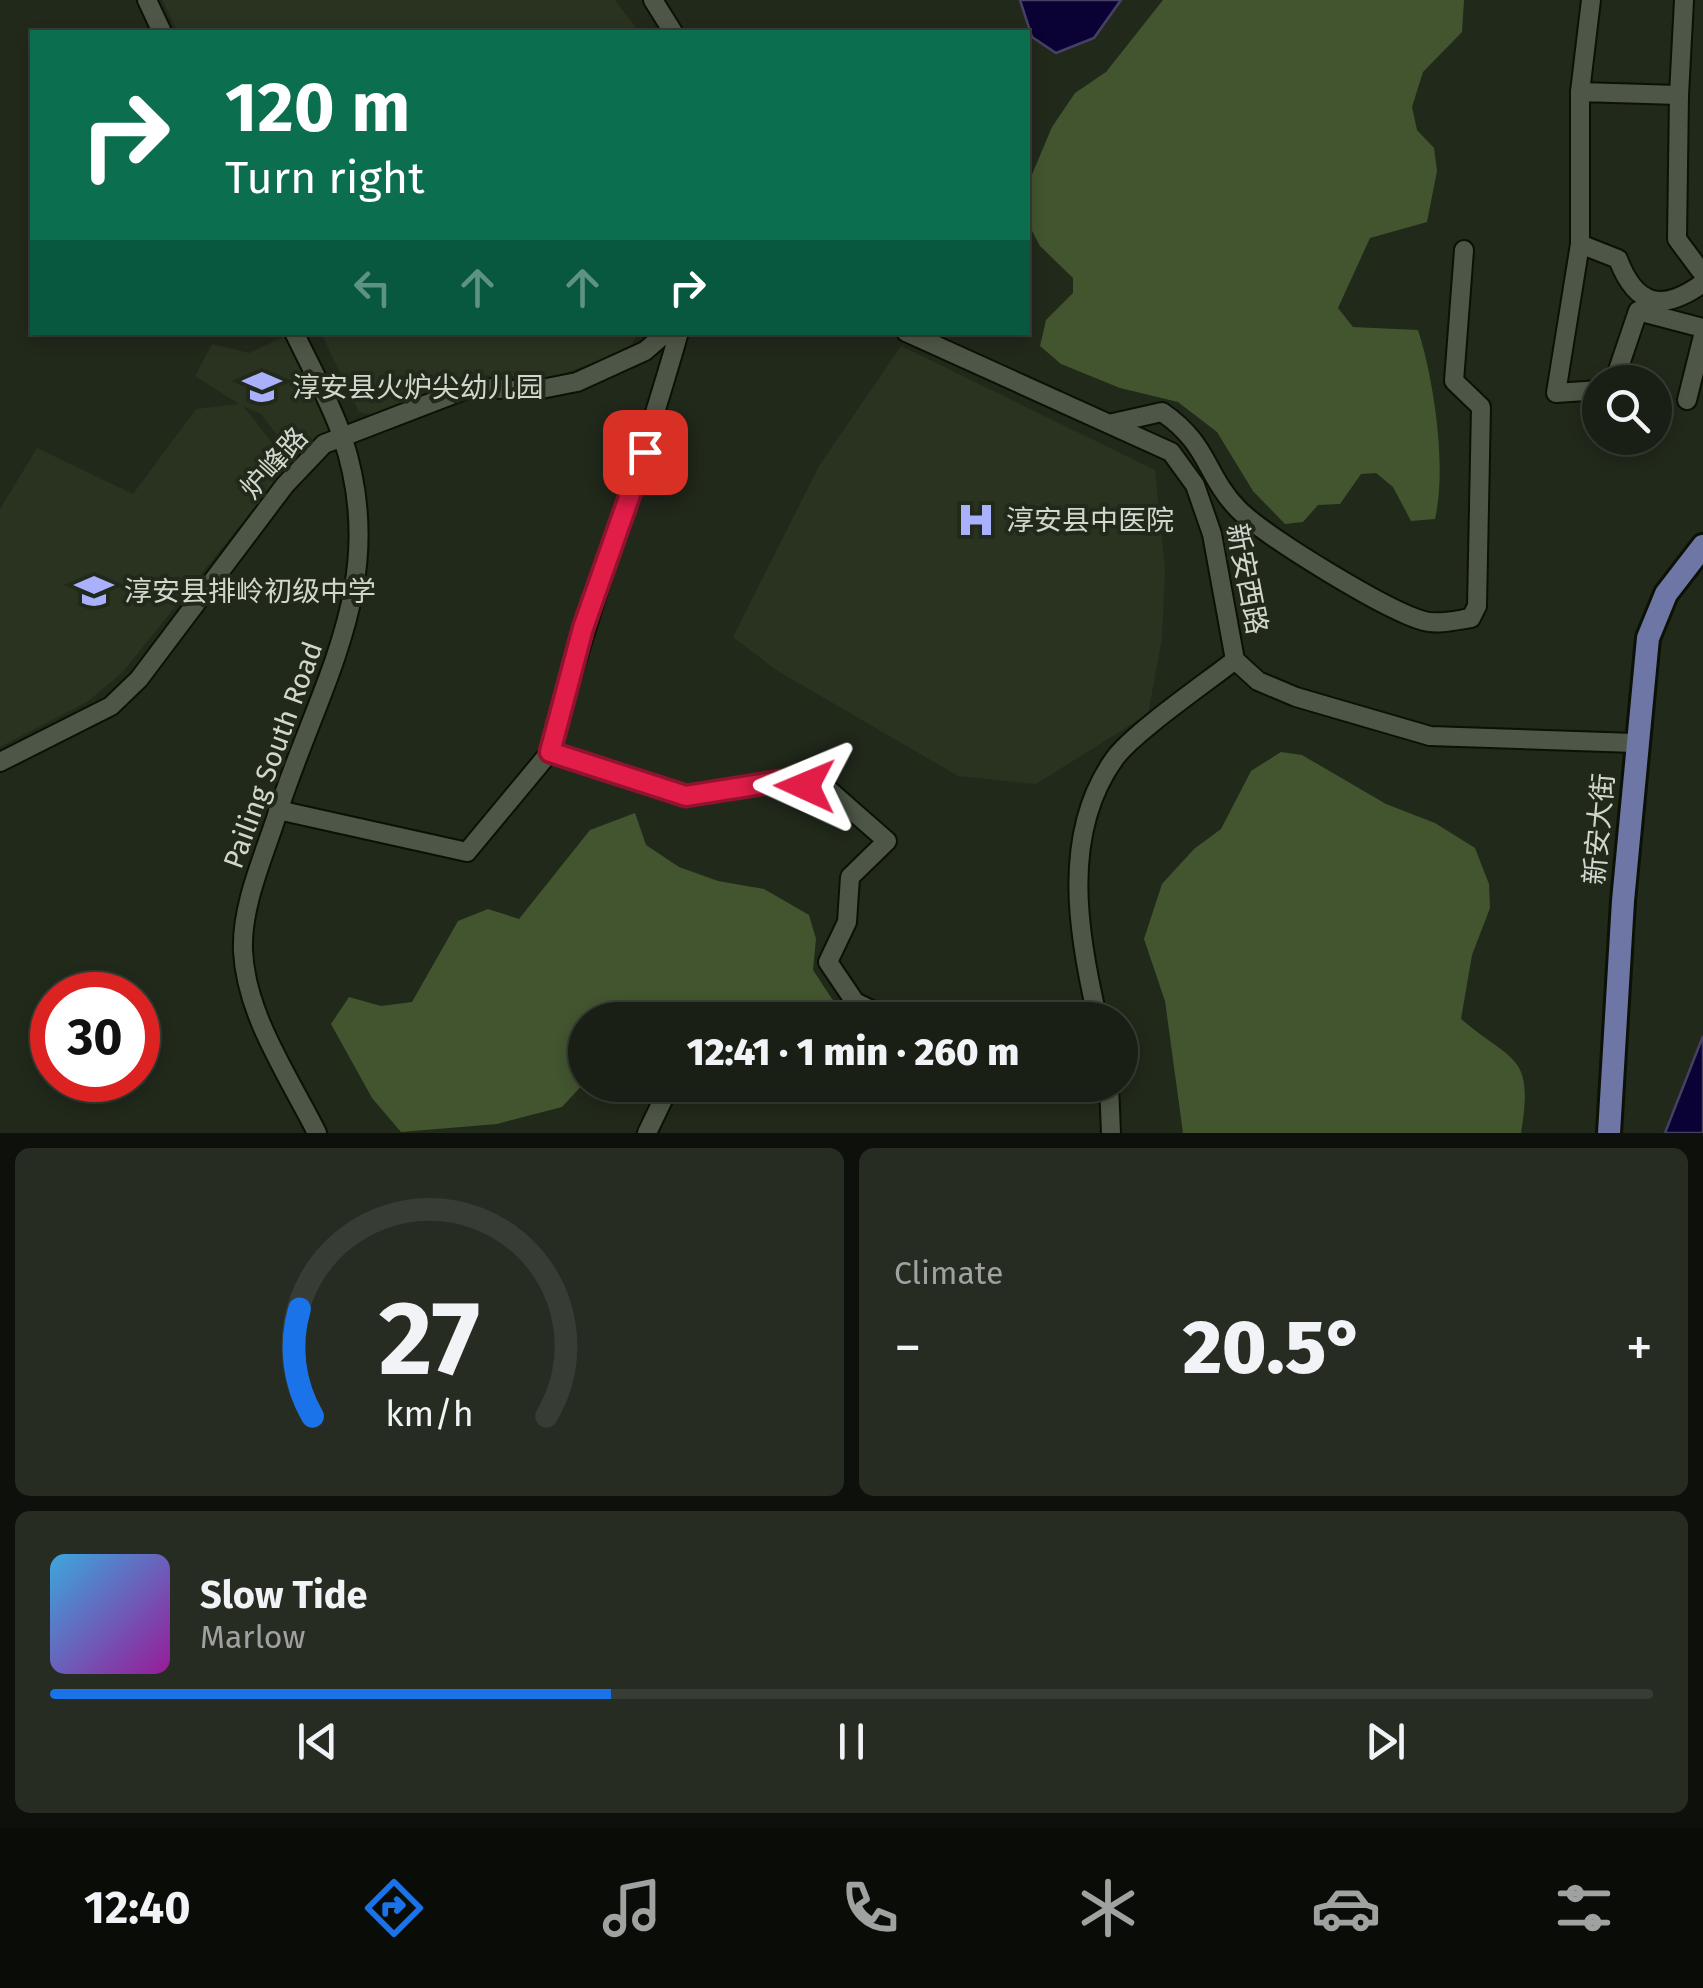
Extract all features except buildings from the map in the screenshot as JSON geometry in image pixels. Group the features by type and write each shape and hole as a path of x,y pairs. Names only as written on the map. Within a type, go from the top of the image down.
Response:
{"main road":[{"name":"新安大街","path":"1609,1133 1636,743 1648,638 1666,594 1703,546"}],"street":[{"path":"147,0 161,30"},
{"path":"653,0 672,30"},
{"path":"1582,391 1556,393 1580,244 1580,92 1591,0"},
{"path":"1684,0 1677,239 1703,274"},
{"path":"1580,92 1679,95"},
{"path":"1580,244 1618,258 1628,284 1649,300 1678,301 1703,283"},
{"path":"1113,424 1162,412 1198,442 1238,509 1292,546 1387,607 1428,622 1471,618 1477,606 1481,407 1454,380 1464,250"},
{"path":"1620,365 1638,311 1703,328"},
{"name":"Pailing South Road","path":"295,335 342,436 356,521 356,599 278,810 243,946 252,1000 317,1133"},
{"name":"炉峰路","path":"0,762 111,706 140,679 310,456 342,436 472,388 531,391 578,382 645,351 664,335"},
{"path":"278,810 467,852 550,752 583,628 645,452 677,335"},
{"name":"新安西路","path":"913,335 1171,452 1195,485 1212,534 1235,660 1258,681 1296,698 1430,736 1636,743"},
{"path":"1687,400 1703,336"},
{"path":"1094,1002 1079,942 1078,874 1093,801 1116,756 1235,660"},
{"path":"550,752 686,796 780,781 830,791 887,841 850,876 847,922 828,962 855,1002"},
{"path":"647,1133 662,1102"},
{"path":"1109,1102 1112,1133"}],"shaded area":[{"path":"162,0 615,0 638,30 177,30"},
{"path":"1020,0 1121,0 1094,38 1056,53 1032,37"},
{"name":"淳安县排岭初级中学","path":"287,335 332,431 292,455 261,414 243,406 277,449 283,472 122,673 87,702 0,747 0,509 37,448 133,494 196,409 239,404 195,376 212,344 249,353"},
{"path":"322,335 636,335 630,349 555,377 465,375 371,415 359,412"},
{"name":"淳安县中医院","path":"901,346 1155,470 1165,569 1162,638 1148,714 1036,784 958,776 776,670 733,637 819,466"},
{"path":"1703,1036 1703,1133 1665,1133"}],"green space":[{"path":"1163,0 1464,0 1462,32 1423,72 1412,107 1417,130 1434,148 1437,171 1427,222 1370,238 1338,308 1353,327 1418,330 1437,424 1440,475 1435,519 1411,521 1393,487 1376,473 1361,474 1340,504 1318,505 1303,522 1285,524 1253,491 1217,432 1178,402 1120,388 1061,364 1040,346 1046,320 1073,293 1073,278 1040,246 1030,227 1030,179 1052,127 1075,93 1106,72"},
{"path":"1281,752 1302,755 1386,804 1435,823 1475,848 1489,884 1490,908 1472,955 1461,1019 1507,1054 1522,1074 1525,1088 1521,1133 1183,1133 1165,1001 1144,939 1162,884 1194,849 1221,829 1251,771"},
{"path":"635,813 646,845 679,867 718,881 764,889 809,915 816,939 813,970 837,1002 568,1002 568,1100 562,1107 497,1124 401,1132 372,1098 331,1024 349,997 381,1006 412,1002 458,921 488,909 519,919 590,830"}],"place":[{"name":"淳安县火炉尖幼儿园","path":"262,387"},
{"name":"淳安县中医院","path":"976,520"},
{"name":"淳安县排岭初级中学","path":"94,591"}],"route":[{"path":"645,452 583,628 550,752 686,796 780,781 805,786"}]}
